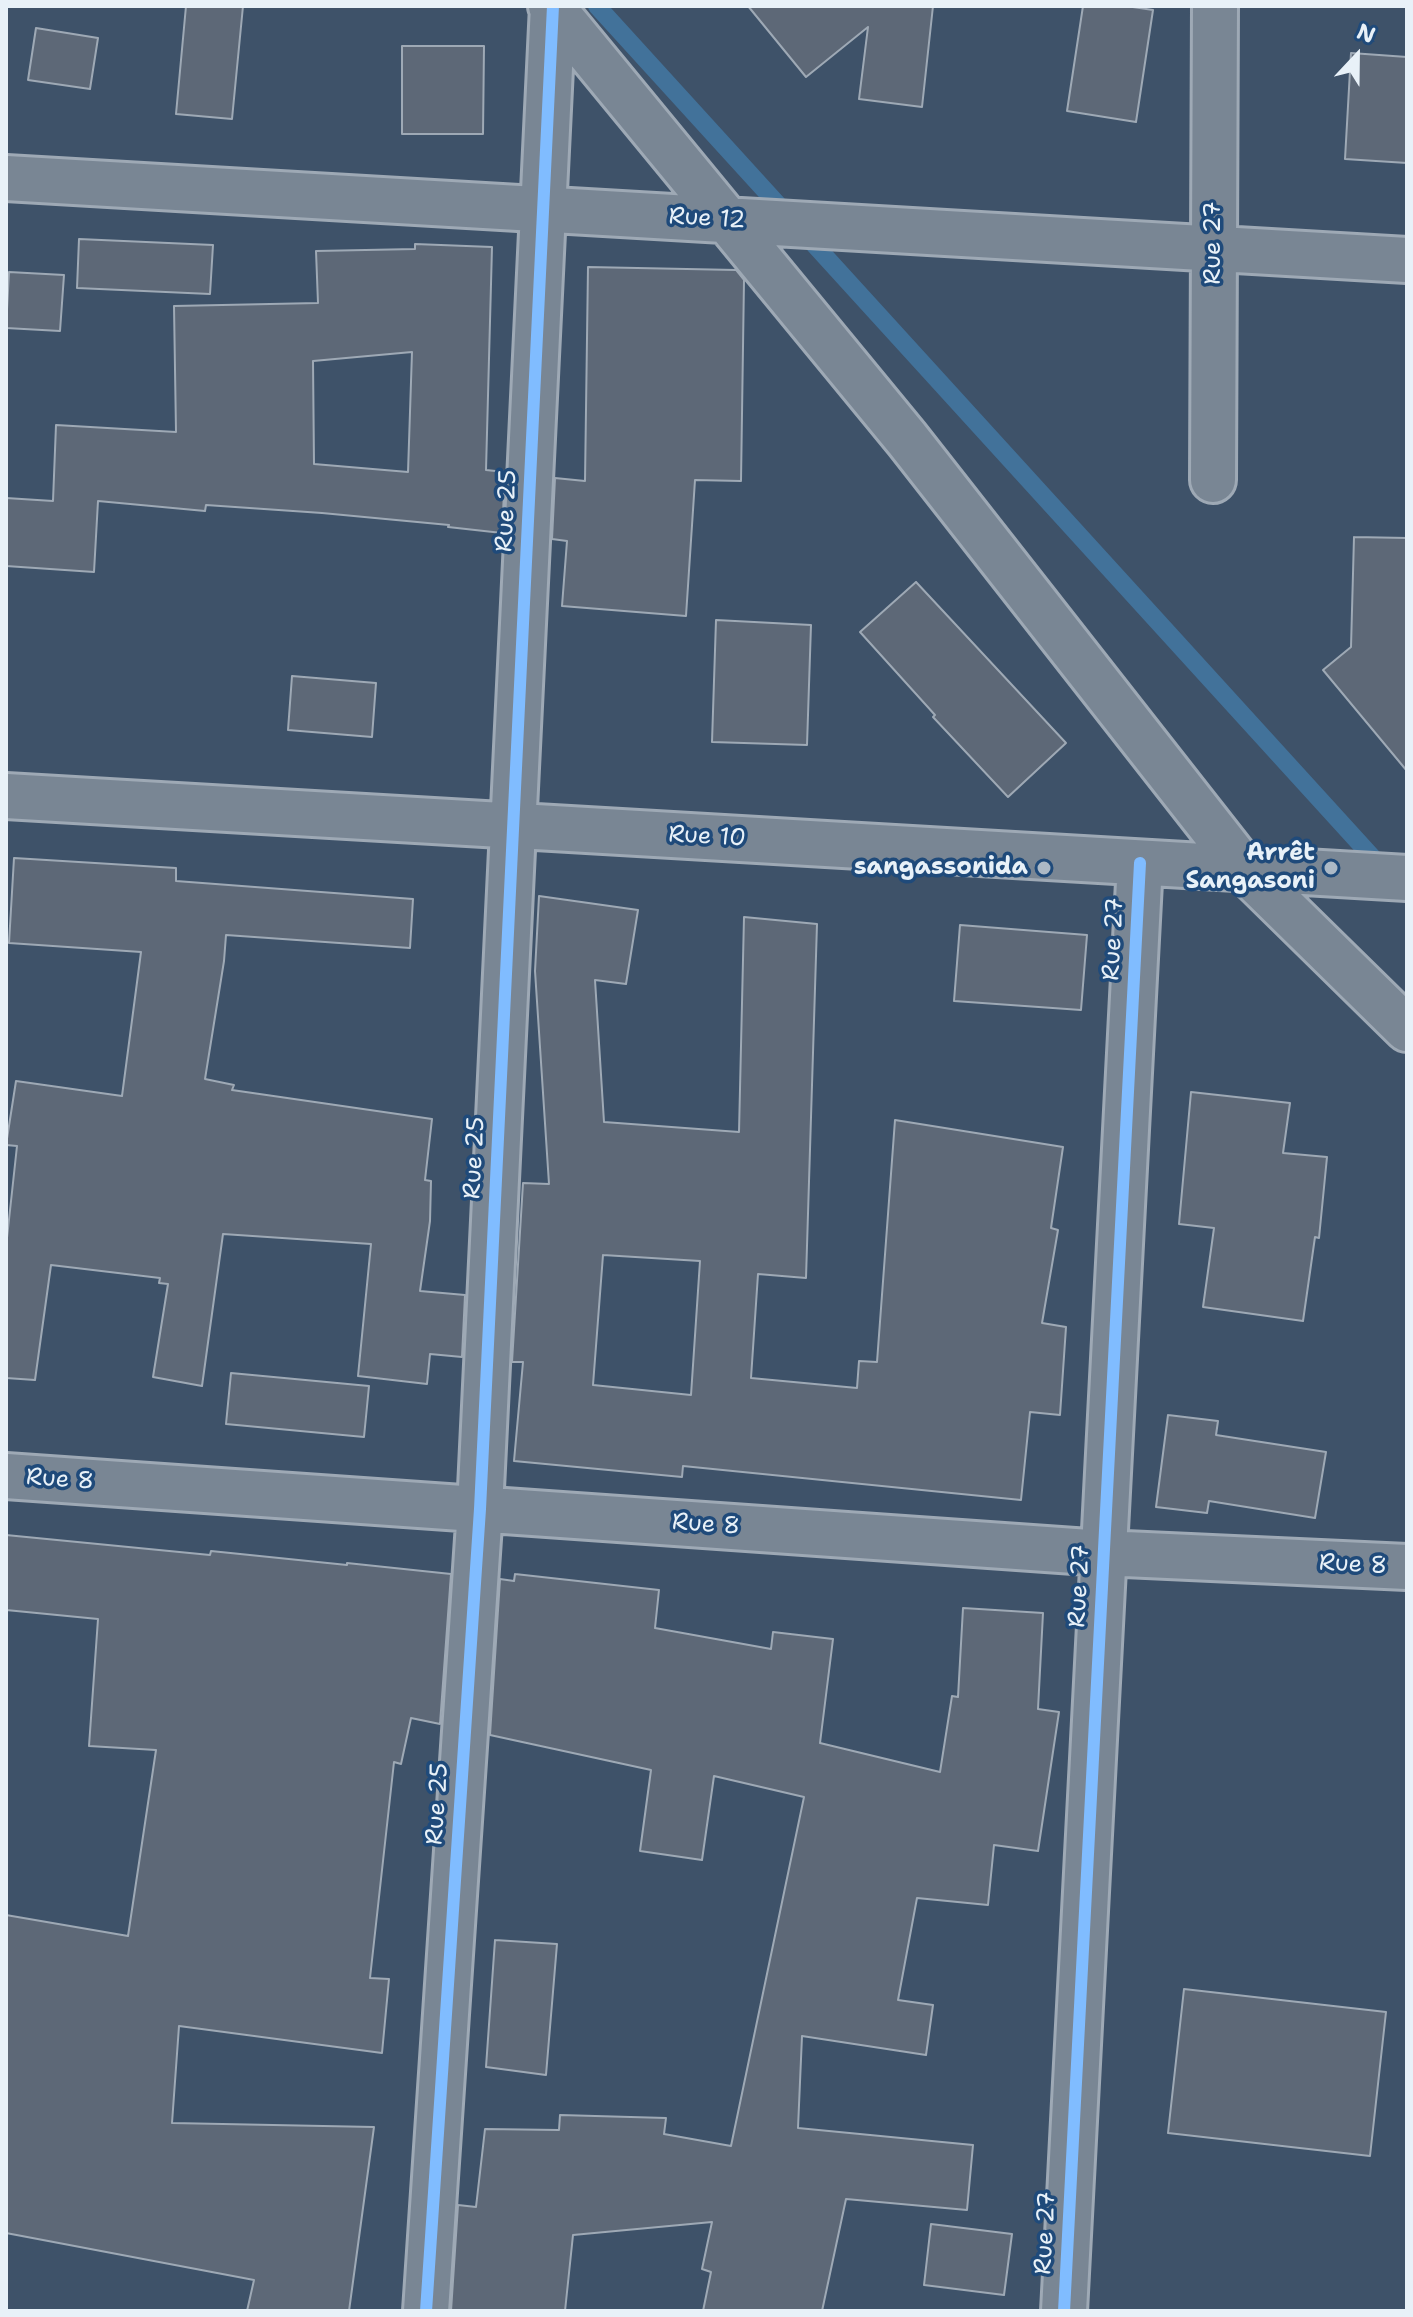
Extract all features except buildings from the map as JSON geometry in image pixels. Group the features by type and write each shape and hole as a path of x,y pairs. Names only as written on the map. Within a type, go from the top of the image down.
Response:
{"street":[{"name":"Rue 27","path":"1213,480 1215,6"},
{"name":"Rue 25","path":"426,2311 480,1509 552,7"},
{"path":"552,7 907,439 1244,869 1407,1029"},
{"name":"Rue 12","path":"6,178 1407,260"},
{"name":"Rue 10","path":"6,796 1407,878"},
{"name":"Rue 27","path":"1064,2311 1140,863"},
{"name":"Rue 8","path":"6,1476 1103,1553 1407,1567"}],"waterway":[{"path":"597,6 1384,870"}],"cycle path":[{"path":"426,2311 480,1509 553,6"},
{"path":"1064,2311 1140,863"}],"place":[{"name":"sangassonida","path":"1044,868"},
{"name":"Arrêt Sangasoni","path":"1331,868"}]}
